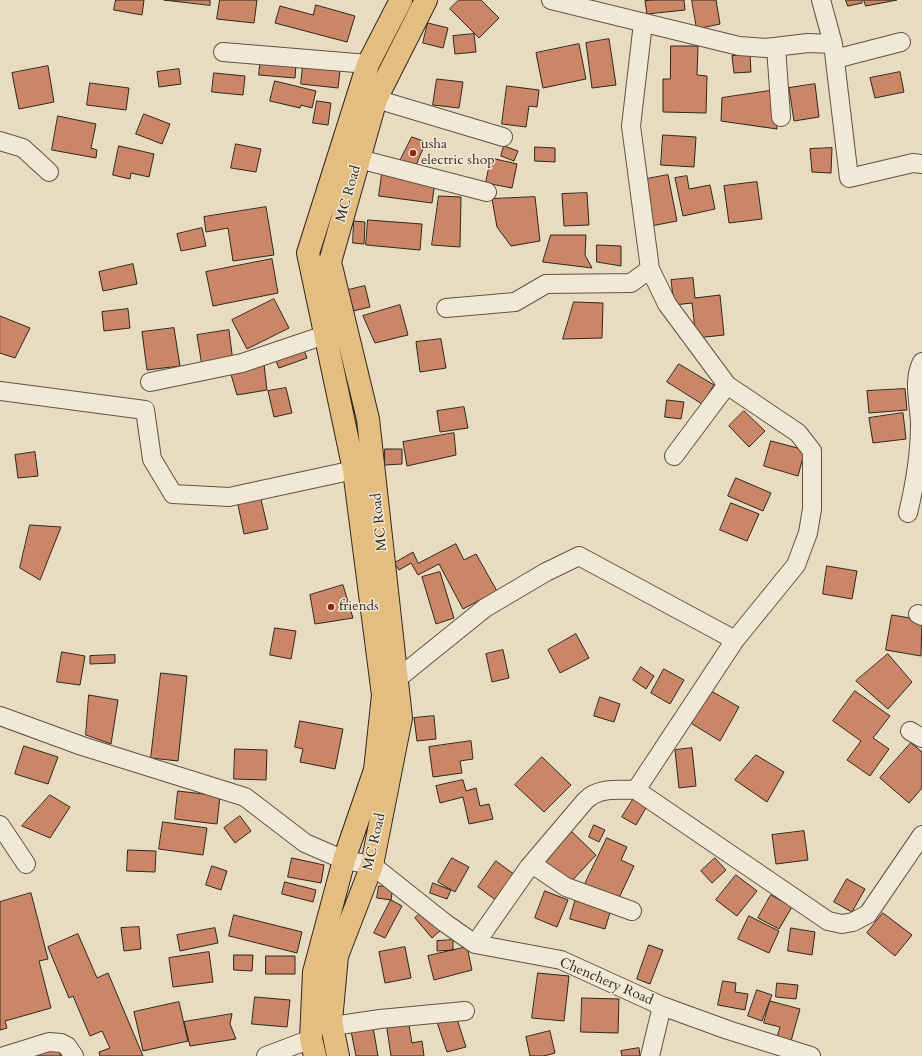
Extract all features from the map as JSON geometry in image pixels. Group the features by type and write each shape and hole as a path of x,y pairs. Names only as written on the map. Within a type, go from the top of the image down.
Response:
{"main road":[{"name":"MC Road","path":"313,1048 314,972 344,860 375,770 383,695 354,470 308,253 368,64 401,0"},
{"name":"MC Road","path":"338,1056 331,1021 337,956 372,865 401,718 368,419 330,262 376,100 426,0"}],"street":[{"path":"551,0 739,46 776,47 808,43 834,51 901,42"},
{"path":"821,0 834,51 849,178 913,163 922,164"},
{"path":"636,790 734,640 796,565 808,533 812,509 812,451 798,433 727,385 667,304 650,269 631,126 643,23"},
{"path":"776,47 781,117"},
{"path":"222,52 368,64"},
{"path":"376,100 504,136"},
{"path":"0,141 23,148 49,172"},
{"path":"359,159 487,192"},
{"path":"446,308 515,302 546,284 631,283 650,269"},
{"path":"150,382 242,363 325,335"},
{"path":"908,513 917,474 920,425 917,372 922,362"},
{"path":"674,456 727,385"},
{"path":"0,391 145,410 152,459 173,494 229,497 354,470"},
{"path":"397,679 485,608 546,572 579,556 734,640"},
{"path":"0,716 82,746 245,797 305,843 344,860 372,865"},
{"path":"475,944 532,864 592,794 601,790 636,790 828,921 835,923 853,922 868,914 922,835"},
{"path":"0,825 26,864"},
{"path":"532,864 566,887 632,911"},
{"name":"Chenchery Road","path":"372,865 445,923 475,944 561,960 662,1006 728,1030 811,1056"},
{"path":"650,1056 662,1006"},
{"path":"333,1026 380,1019 465,1012"},
{"path":"4,1056 49,1042 56,1042 67,1046 74,1056"},
{"path":"266,1056 313,1048"}],"building":[{"path":"116,0 144,0 142,15 114,10"},
{"path":"164,0 210,0 210,5"},
{"path":"220,0 257,0 254,23 217,19"},
{"path":"459,0 481,0 499,18 479,38 450,9"},
{"path":"684,0 685,10 647,14 645,1"},
{"path":"692,0 716,0 720,24 697,29"},
{"path":"846,0 862,0 862,3 848,6"},
{"path":"864,0 897,0 866,6"},
{"path":"316,5 355,16 347,42 275,23 280,6 313,15"},
{"path":"428,23 448,28 443,48 423,43"},
{"path":"474,34 476,52 455,54 453,36"},
{"path":"609,39 616,85 592,88 586,43"},
{"path":"579,44 586,79 543,88 536,53"},
{"path":"671,46 698,46 697,75 707,76 706,113 663,112 663,79 670,79"},
{"path":"262,47 297,50 295,78 259,75"},
{"path":"750,55 751,72 734,73 732,56"},
{"path":"304,57 341,62 338,88 301,84"},
{"path":"48,66 54,102 19,109 12,73"},
{"path":"179,69 181,84 159,87 157,72"},
{"path":"900,72 904,92 875,98 870,78"},
{"path":"214,73 245,76 243,95 212,92"},
{"path":"437,79 463,82 459,108 433,105"},
{"path":"275,81 316,91 312,108 301,105 300,108 270,101"},
{"path":"90,83 129,88 126,110 87,105"},
{"path":"815,84 819,117 794,121 789,88"},
{"path":"507,86 539,90 537,107 529,106 526,127 502,124"},
{"path":"776,90 777,129 721,121 722,98"},
{"path":"317,101 331,103 328,125 313,123"},
{"path":"144,114 170,124 162,144 136,134"},
{"path":"58,116 96,124 91,148 97,150 96,158 52,150"},
{"path":"663,135 696,137 694,167 661,165"},
{"name":"usha electric shop","path":"412,137 426,142 416,165 399,163"},
{"path":"236,144 261,149 256,172 231,168"},
{"path":"119,146 154,154 149,177 131,173 130,179 113,175"},
{"path":"504,146 518,151 514,161 501,156"},
{"path":"535,147 555,148 555,162 535,161"},
{"path":"832,148 831,173 812,172 810,149"},
{"path":"491,158 517,164 512,188 486,183"},
{"path":"382,174 435,182 432,203 379,196"},
{"path":"668,175 677,221 651,226 641,180"},
{"path":"687,176 689,189 710,185 715,209 683,216 675,178"},
{"path":"757,182 762,219 729,223 724,186"},
{"path":"587,193 589,225 564,226 562,194"},
{"path":"439,196 461,197 460,247 432,245"},
{"path":"535,197 540,241 511,246 497,227 492,199"},
{"path":"266,207 274,255 233,261 228,228 206,232 204,217"},
{"path":"368,220 422,224 420,250 366,245"},
{"path":"354,221 365,222 364,244 353,243"},
{"path":"202,228 206,246 181,251 177,234"},
{"path":"551,235 586,235 585,255 592,268 543,262"},
{"path":"597,245 621,246 621,266 597,262"},
{"path":"272,259 278,293 213,306 206,272"},
{"path":"133,264 137,284 103,291 99,272"},
{"path":"693,278 695,298 720,295 724,335 696,338 692,303 674,305 671,280"},
{"path":"365,286 370,307 353,311 348,290"},
{"path":"274,299 289,328 247,349 232,320"},
{"path":"574,302 603,303 602,338 563,339"},
{"path":"400,305 408,335 375,343 363,316"},
{"path":"128,309 130,328 104,331 102,312"},
{"path":"0,316 30,328 15,358 0,353"},
{"path":"174,328 180,366 147,370 142,332"},
{"path":"229,330 233,362 202,366 197,335"},
{"path":"441,339 446,368 420,372 416,342"},
{"path":"302,345 307,358 279,368 274,356"},
{"path":"264,364 267,390 237,395 230,371"},
{"path":"679,364 714,385 702,404 667,382"},
{"path":"286,388 292,413 274,417 268,391"},
{"path":"905,389 907,410 869,413 867,391"},
{"path":"667,400 684,402 681,419 665,417"},
{"path":"464,407 468,428 440,432 437,411"},
{"path":"744,411 765,431 749,447 729,426"},
{"path":"903,413 906,439 873,443 869,418"},
{"path":"454,433 456,455 407,466 403,442"},
{"path":"771,441 805,450 798,476 764,466"},
{"path":"385,449 402,449 402,464 385,465"},
{"path":"35,452 38,476 18,478 15,455"},
{"path":"736,478 771,493 763,511 728,496"},
{"path":"260,495 268,529 244,534 237,500"},
{"path":"731,503 759,514 747,541 720,530"},
{"path":"30,525 61,527 40,580 20,568"},
{"path":"456,544 464,560 476,554 497,591 463,609 439,564 418,575 411,563 399,570 394,563 413,552 418,563"},
{"path":"827,566 857,571 852,599 823,594"},
{"path":"440,572 454,618 436,624 422,577"},
{"name":"friends","path":"343,585 353,618 315,624 310,595"},
{"path":"892,615 922,620 921,656 886,650"},
{"path":"275,628 296,631 291,659 270,655"},
{"path":"576,634 589,658 560,673 548,650"},
{"path":"503,650 509,678 492,682 486,654"},
{"path":"62,652 85,656 80,685 57,682"},
{"path":"888,654 912,682 888,709 856,681"},
{"path":"115,655 115,663 90,664 90,656"},
{"path":"641,667 654,676 646,689 633,680"},
{"path":"664,669 684,680 670,704 651,693"},
{"path":"161,673 187,676 178,761 151,758"},
{"path":"855,691 890,716 873,738 889,749 870,776 847,760 861,741 833,721"},
{"path":"713,692 739,707 720,741 689,722"},
{"path":"89,695 118,700 111,744 86,735"},
{"path":"600,697 620,704 614,722 594,716"},
{"path":"434,716 436,739 417,741 414,718"},
{"path":"300,721 343,729 335,769 300,762 303,749 295,747"},
{"path":"471,741 473,759 460,761 462,773 433,777 429,747"},
{"path":"911,743 922,752 922,788 909,803 880,778"},
{"path":"24,746 58,757 48,784 15,774"},
{"path":"692,748 696,786 679,788 675,750"},
{"path":"235,749 267,750 266,780 234,779"},
{"path":"756,755 784,772 767,802 735,780"},
{"path":"542,757 571,785 544,812 515,785"},
{"path":"463,780 466,791 476,788 480,806 489,804 493,819 469,824 463,797 440,803 436,786"},
{"path":"178,791 220,796 217,824 175,819"},
{"path":"50,795 70,807 50,838 22,826"},
{"path":"634,798 647,806 636,825 622,817"},
{"path":"240,816 251,831 235,843 224,828"},
{"path":"163,822 207,828 203,855 159,849"},
{"path":"594,825 605,830 599,842 589,837"},
{"path":"569,829 596,855 569,884 541,858"},
{"path":"804,831 808,860 776,864 772,835"},
{"path":"607,838 627,847 621,860 634,866 618,900 585,884"},
{"path":"128,850 156,851 155,872 127,871"},
{"path":"292,858 324,865 321,883 288,877"},
{"path":"452,858 469,867 455,892 438,882"},
{"path":"715,858 726,870 712,883 701,871"},
{"path":"496,861 515,875 497,901 478,887"},
{"path":"212,866 227,871 221,890 206,885"},
{"path":"736,875 757,891 737,916 716,900"},
{"path":"847,879 865,889 852,912 834,902"},
{"path":"285,882 316,890 313,902 282,894"},
{"path":"433,883 451,890 447,899 430,893"},
{"path":"379,886 393,887 391,900 377,898"},
{"path":"545,891 568,900 557,927 535,918"},
{"path":"31,893 48,959 39,961 51,1008 5,1021 7,1028 0,1030 0,902"},
{"path":"771,895 792,907 779,929 758,918"},
{"path":"576,898 611,909 605,929 570,919"},
{"path":"391,900 402,906 385,938 374,933"},
{"path":"425,909 442,929 432,938 415,918"},
{"path":"883,913 912,935 895,956 867,933"},
{"path":"234,915 302,932 297,953 229,936"},
{"path":"749,916 779,931 769,953 738,939"},
{"path":"139,927 141,949 124,951 121,928"},
{"path":"215,928 218,943 180,951 177,935"},
{"path":"791,928 815,932 812,955 788,951"},
{"path":"78,934 97,978 108,973 143,1056 100,1056 99,1052 110,1048 102,1031 90,1036 73,996 69,998 48,947"},
{"path":"453,940 453,950 437,951 437,941"},
{"path":"649,945 663,950 650,984 637,979"},
{"path":"405,947 411,978 385,983 379,952"},
{"path":"467,947 472,970 434,980 428,956"},
{"path":"209,952 213,982 173,987 169,958"},
{"path":"234,955 253,955 252,971 234,970"},
{"path":"266,956 295,956 295,974 266,974"},
{"path":"538,973 569,976 564,1021 532,1018"},
{"path":"723,981 736,983 735,992 748,994 745,1010 718,1005"},
{"path":"777,983 798,985 796,999 776,997"},
{"path":"757,990 772,995 762,1021 748,1016"},
{"path":"255,997 290,1000 287,1027 252,1024"},
{"path":"582,998 619,999 618,1033 581,1032"},
{"path":"770,1001 800,1009 791,1041 777,1037 780,1027 764,1023"},
{"path":"179,1002 188,1041 143,1051 134,1012"},
{"path":"232,1014 230,1024 236,1039 190,1046 184,1022"},
{"path":"456,1016 466,1047 447,1052 437,1022"},
{"path":"408,1019 412,1043 422,1041 424,1056 391,1056 386,1022"},
{"path":"373,1027 378,1056 356,1056 351,1031"},
{"path":"550,1031 555,1053 544,1056 530,1056 526,1037"},
{"path":"54,1045 61,1056 36,1056"},
{"path":"639,1048 640,1056 622,1056 621,1051"}],"place":[{"name":"usha electric shop","path":"413,153"},
{"name":"friends","path":"331,607"}]}
